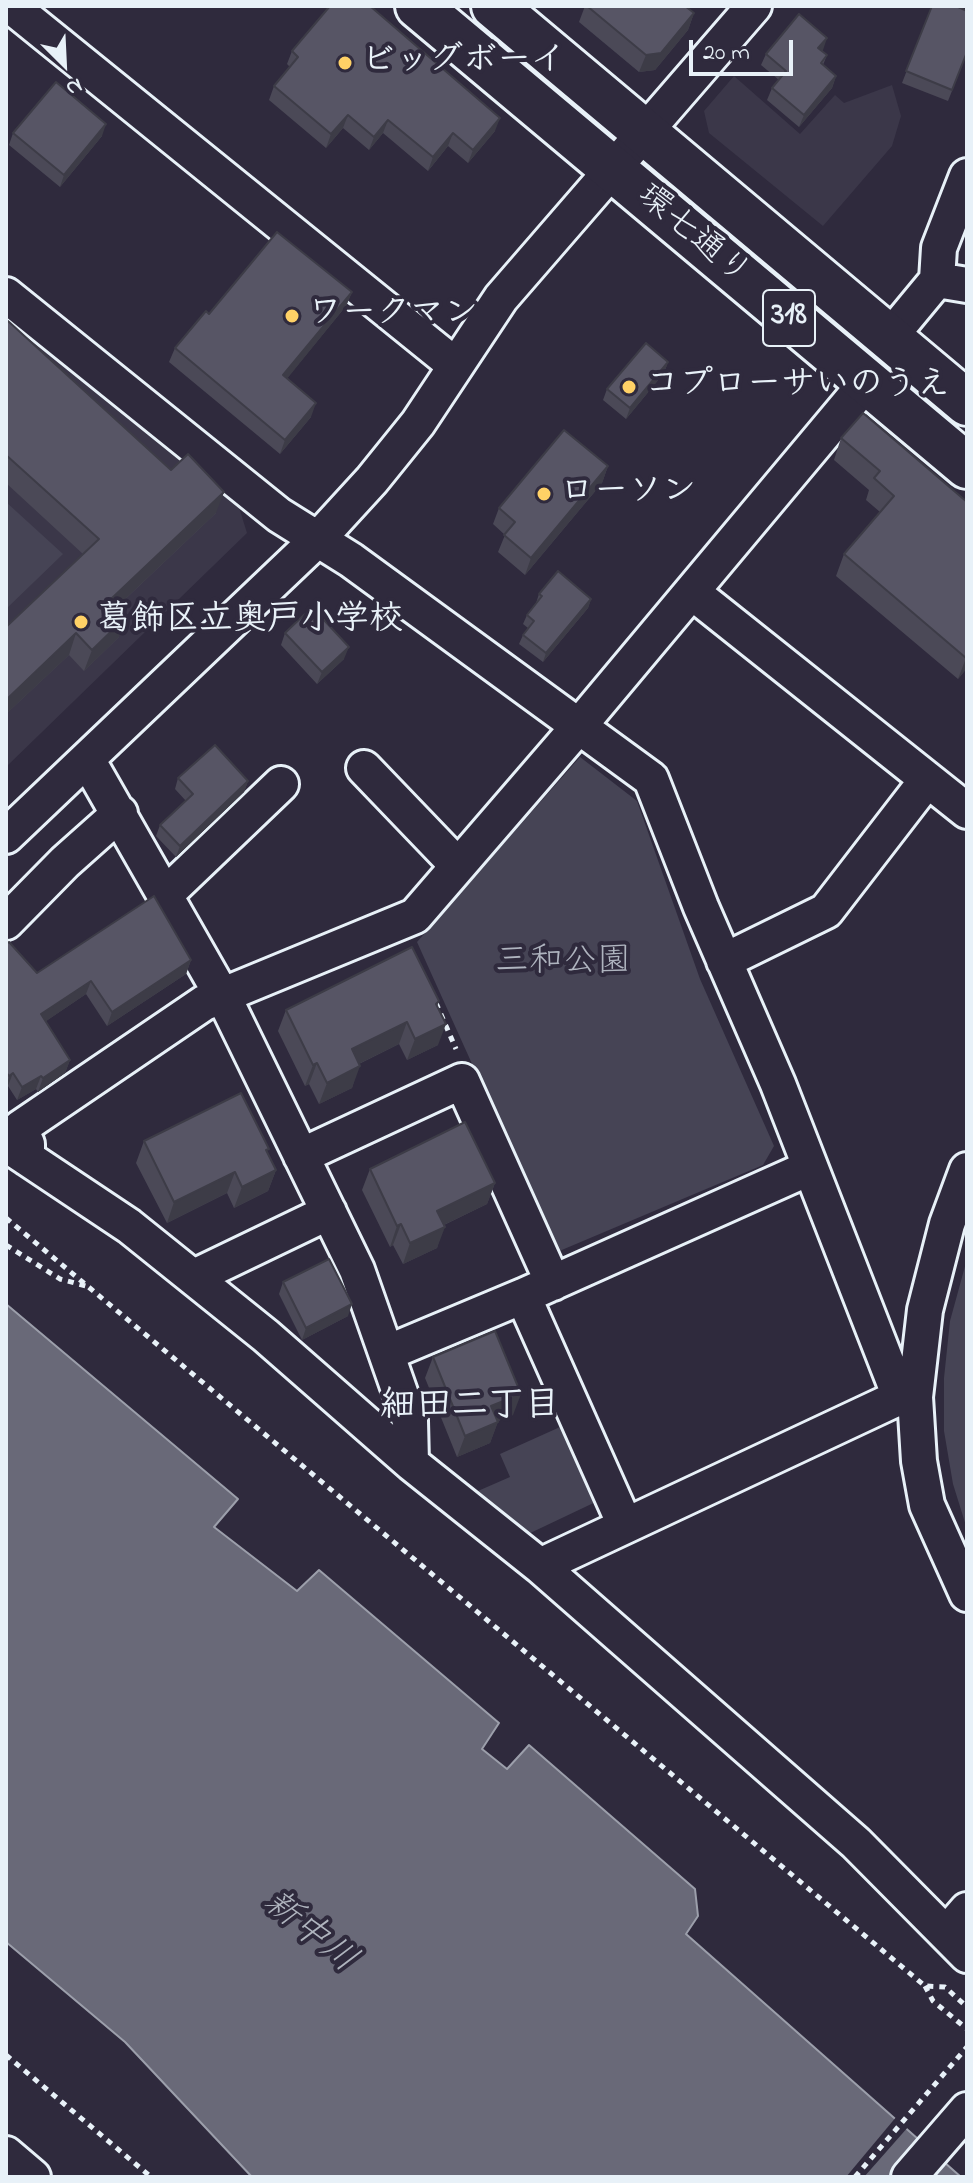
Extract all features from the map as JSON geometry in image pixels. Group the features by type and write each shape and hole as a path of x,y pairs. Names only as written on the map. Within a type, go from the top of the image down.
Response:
{"main road":[{"name":"環七通り","path":"418,6 967,466"},
{"name":"環七通り","path":"494,6 967,403"}],"street":[{"path":"11,6 456,366"},
{"path":"6,836 318,539 418,423 501,298 754,6"},
{"path":"889,338 952,282 939,248 967,176"},
{"path":"6,295 279,515 318,539 651,779 724,961 778,1084 809,1168 908,1397 927,1505 967,1594"},
{"path":"867,382 579,726 415,916 204,1003 15,1137 194,1277 411,1463 540,1566 960,1932"},
{"path":"692,592 967,811"},
{"path":"87,759 222,995 357,1270 410,1421 411,1463"},
{"path":"364,768 458,866"},
{"path":"724,961 826,911 927,780"},
{"path":"166,894 281,784"},
{"path":"6,922 65,862 120,813"},
{"path":"301,1156 462,1081 625,1525"},
{"path":"387,1353 538,1290 809,1168"},
{"path":"908,1397 925,1310 947,1224 967,1170"},
{"path":"194,1277 329,1212"},
{"path":"540,1566 908,1397"},
{"path":"909,2177 967,2110"},
{"path":"6,2154 33,2177"}],"path":[{"path":"432,992 461,1062 462,1081"},
{"path":"6,1218 925,1986 933,2001 967,2029"},
{"path":"6,1245 60,1279 88,1287"},
{"path":"925,1986 945,1987 967,2007"},
{"path":"855,2177 967,2047"},
{"path":"6,2056 151,2177"}],"shaded area":[{"path":"734,76 800,134 835,95 844,103 892,85 901,116 892,146 823,226 709,133 704,111"},
{"name":"葛飾区立奥戸小学校","path":"6,320 238,504 247,533 6,767"}],"green space":[{"path":"6,502 63,554 6,609"},
{"name":"三和公園","path":"580,757 637,801 700,979 774,1146 763,1165 557,1252 417,942"},
{"path":"967,1259 967,1529 953,1484 944,1431 944,1378 950,1321"},
{"path":"569,1423 604,1498 524,1536 471,1494 510,1477 500,1454"}],"water":[{"name":"新中川","path":"6,1304 238,1499 214,1527 297,1591 319,1570 499,1723 482,1749 507,1769 529,1745 695,1889 698,1916 686,1934 961,2177 252,2177 125,2042 6,1942"}],"pier":[{"path":"897,2116 909,2126 864,2177 846,2177"}],"building":[{"path":"330,6 370,6 500,118 473,150 453,133 433,157 388,120 374,137 348,115 331,134 274,86 298,57 292,51"},
{"path":"587,6 685,6 694,13 661,53 646,55"},
{"path":"932,6 956,6 967,11 967,52 952,90 906,71"},
{"path":"799,14 827,38 818,48 827,55 821,63 836,76 804,115 772,88 786,71 766,54"},
{"path":"56,82 106,124 64,175 13,133"},
{"path":"277,232 352,292 283,375 316,403 285,440 175,348 206,311 209,314"},
{"path":"8,321 171,470 188,454 224,492 111,599 127,616 92,650 76,633 6,700 6,627 99,539 6,455"},
{"path":"646,343 668,362 630,408 607,389"},
{"path":"863,413 967,502 966,658 844,554 894,496 874,478 880,471 841,438"},
{"path":"564,430 608,466 531,558 504,535 515,522 499,508"},
{"path":"558,571 591,599 546,653 523,635 534,621 527,615"},
{"path":"307,612 317,624 323,619 349,647 322,672 285,633"},
{"path":"215,745 248,781 180,846 160,825 193,794 178,778"},
{"path":"154,896 191,960 112,1012 91,981 41,1014 70,1060 43,1078 41,1076 22,1087 13,1073 9,1076 6,1072 6,944 9,942 37,973"},
{"path":"412,947 439,1001 436,1004 446,1024 415,1039 407,1022 352,1049 360,1066 327,1083 317,1063 313,1065 286,1010"},
{"path":"241,1093 276,1170 242,1187 235,1172 174,1202 144,1141"},
{"path":"465,1122 495,1183 437,1211 445,1227 410,1243 401,1224 397,1226 370,1169"},
{"path":"329,1259 352,1304 306,1328 283,1282"},
{"path":"495,1331 521,1394 491,1406 498,1422 465,1436 433,1357"}],"place":[{"name":"ビッグボーイ","path":"345,63"},
{"name":"ワークマン","path":"292,316"},
{"name":"コプローサいのうえ","path":"629,387"},
{"name":"ローソン","path":"544,494"},
{"name":"葛飾区立奥戸小学校","path":"81,622"}],"district":[{"name":"細田二丁目","path":"470,1409"}]}
